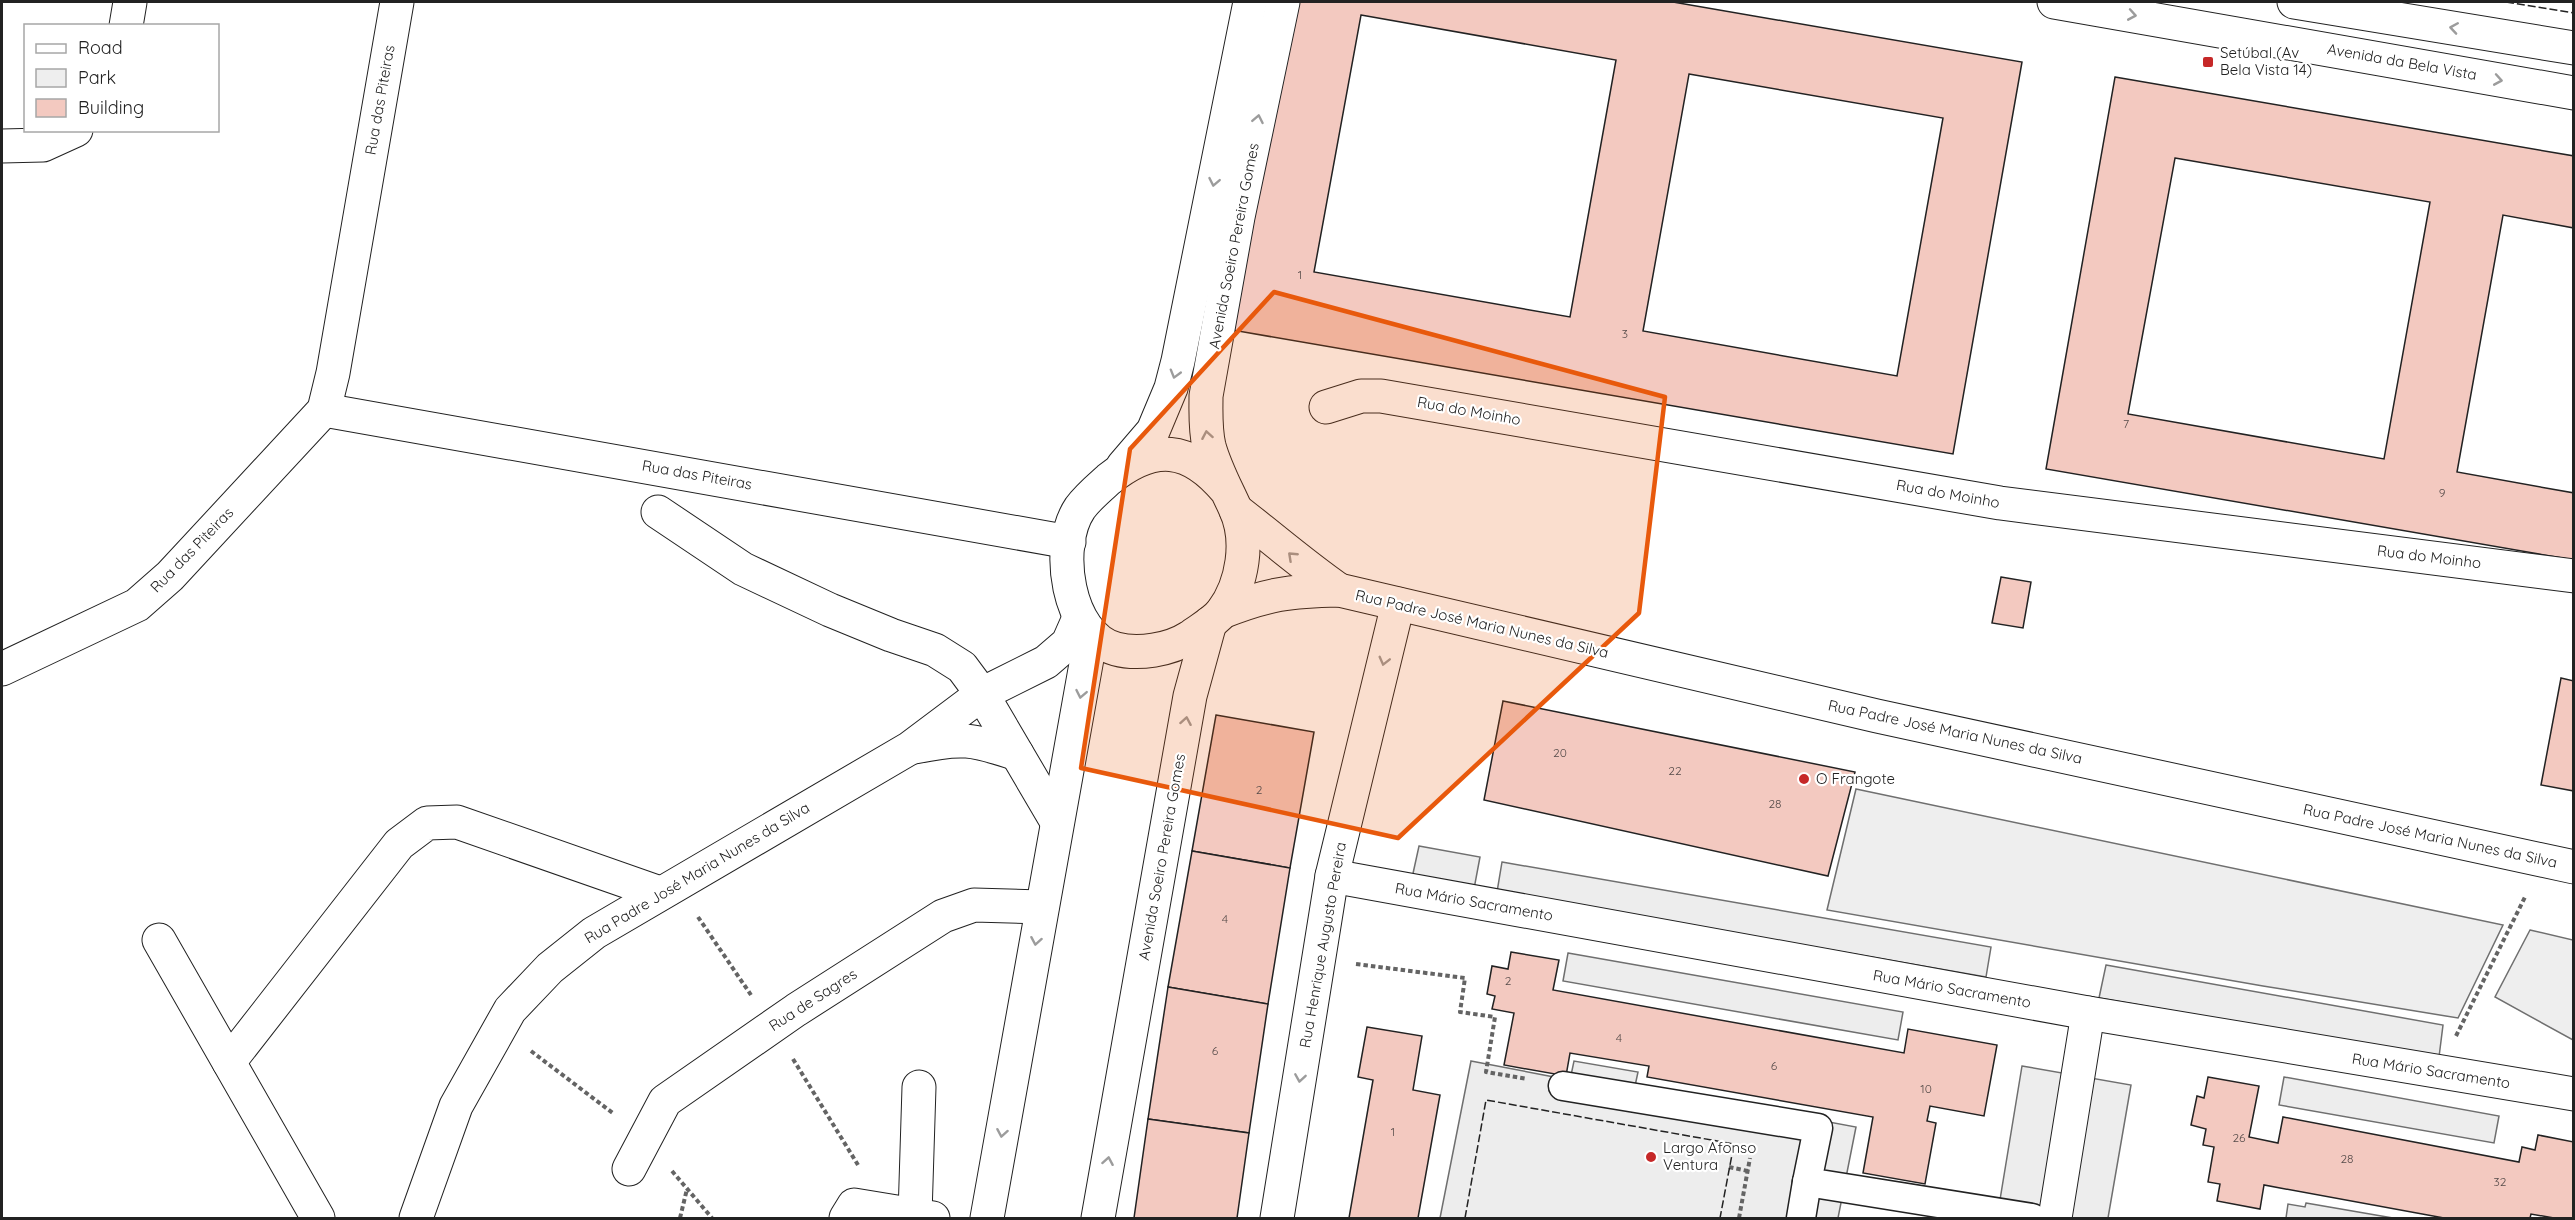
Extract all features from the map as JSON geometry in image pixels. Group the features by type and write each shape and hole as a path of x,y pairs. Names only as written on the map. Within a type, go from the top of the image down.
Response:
{"street":[{"path":"126,24 130,2"},
{"name":"Rua das Piteiras","path":"2,669 137,605 170,576 324,410 335,362 397,2"},
{"path":"1120,471 1153,431 1171,388 1250,2"},
{"name":"Avenida Soeiro Pereira Gomes","path":"1098,1218 1190,696 1216,618 1237,584 1242,561 1243,533 1209,447 1205,424 1206,396 1238,217 1284,2"},
{"name":"Avenida da Bela Vista","path":"2054,2 2574,93"},
{"path":"2294,2 2574,48"},
{"path":"2,146 43,145 72,132"},
{"name":"Rua do Moinho","path":"1326,407 1361,396 1381,396 2000,503 2574,576"},
{"name":"Rua das Piteiras","path":"324,410 1069,542"},
{"path":"987,1218 1057,822 1085,627 1070,588 1067,558 1069,542 1080,509 1098,488 1120,471 1143,458 1163,453 1186,459 1209,470 1231,500"},
{"name":"Rua Padre José Maria Nunes da Silva","path":"1231,500 1300,564 1339,590"},
{"path":"658,512 743,568 830,610 935,650 962,667 982,693 1057,822"},
{"name":"Rua Padre José Maria Nunes da Silva","path":"1216,618 1256,598 1289,591 1339,590 1877,716 2558,864"},
{"name":"Rua Henrique Augusto Pereira","path":"1277,1218 1332,876 1398,604"},
{"name":"Avenida Soeiro Pereira Gomes","path":"1085,627 1106,646 1125,652 1158,650 1185,640 1216,618"},
{"name":"Rua Padre José Maria Nunes da Silva","path":"416,1218 456,1106 510,1010 550,968 594,933 910,747 982,693 1046,663 1085,627"},
{"name":"Rua Padre José Maria Nunes da Silva","path":"910,747 947,740 978,741 1017,754"},
{"path":"229,1062 399,844 426,823 457,822 660,893"},
{"name":"Rua Mário Sacramento","path":"1332,876 2088,1013 2574,1094"},
{"name":"Rua de Sagres","path":"629,1169 665,1101 796,1010 943,916 974,905 1042,907"},
{"path":"159,940 318,1218"},
{"path":"2055,1218 2088,1013"},
{"path":"1563,1086 1818,1128 1801,1218"},
{"path":"846,1218 854,1205 924,1217 919,1087"},
{"path":"1807,1182 1845,1186 2032,1218"}],"path":[{"path":"2439,1072 2558,864"},
{"path":"1319,959 1465,978 1460,1012 1495,1017 1486,1072 1563,1086"},
{"path":"1739,1218 1750,1158"},
{"path":"1730,1167 1748,1171"},
{"path":"680,1218 687,1189"}],"highlighted area":[{"path":"1274,292 1665,397 1639,613 1398,838 1081,768 1130,449"}],"green space":[{"path":"1856,789 2503,925 2458,1018 1827,910"},
{"path":"2530,930 2573,940 2573,1040 2495,997"}],"shaded area":[{"path":"1419,846 1480,857 1474,889 1412,878"},
{"path":"1502,862 1991,947 1986,977 1497,892"},
{"path":"1568,953 1903,1012 1898,1040 1563,981"},
{"path":"2106,965 2443,1025 2439,1057 2099,998"},
{"name":"Largo Afonso Ventura","path":"1471,1061 1570,1080 1574,1061 1638,1072 1635,1086 1856,1127 1838,1218 1440,1218"},
{"path":"2022,1066 2131,1085 2108,1218 1997,1218"},
{"path":"2284,1077 2499,1116 2494,1143 2279,1105"},
{"path":"2306,1203 2393,1218 2286,1218 2288,1204 2305,1207"}],"building":[{"path":"1289,2 1673,2 2022,62 1953,454 1232,330","holes":["1361,15 1616,60 1570,317 1314,272","1689,74 1943,118 1897,376 1643,331"]},
{"path":"2115,77 2574,156 2574,228 2503,215 2457,472 2574,493 2574,560 2046,469","holes":["2175,158 2430,202 2384,459 2128,414"]},
{"path":"2001,577 2031,582 2023,628 1992,623"},
{"path":"2561,678 2574,681 2574,791 2541,785"},
{"path":"1503,701 1855,772 1828,876 1484,800"},
{"path":"1216,715 1314,732 1290,868 1192,851"},
{"path":"1192,851 1290,868 1268,1004 1168,987"},
{"path":"1511,952 1559,960 1553,990 1904,1053 1908,1029 1997,1045 1984,1116 1930,1106 1927,1121 1936,1123 1925,1184 1863,1173 1873,1117 1647,1077 1649,1066 1570,1053 1566,1076 1504,1065 1514,1013 1492,1009 1495,996 1487,994 1492,966 1508,969"},
{"path":"1168,987 1268,1004 1249,1133 1148,1119"},
{"path":"1367,1027 1422,1036 1413,1090 1440,1095 1418,1218 1349,1218 1373,1080 1358,1077"},
{"path":"2208,1077 2259,1086 2249,1137 2278,1143 2283,1117 2519,1162 2522,1147 2535,1150 2538,1135 2574,1142 2574,1218 2554,1218 2531,1214 2530,1218 2444,1218 2264,1185 2260,1209 2217,1201 2220,1184 2208,1182 2214,1147 2203,1145 2206,1129 2191,1125 2197,1096 2204,1098"},
{"path":"1148,1119 1249,1133 1237,1218 1134,1218"}],"fence":[{"path":"2506,2 2574,13"},
{"path":"1465,1218 1486,1100 1734,1144 1720,1218"}],"place":[{"name":"Setúbal (Av Bela Vista 14)","path":"2208,62"},
{"name":"O Frangote","path":"1804,779"},
{"name":"Largo Afonso Ventura","path":"1651,1157"}]}
